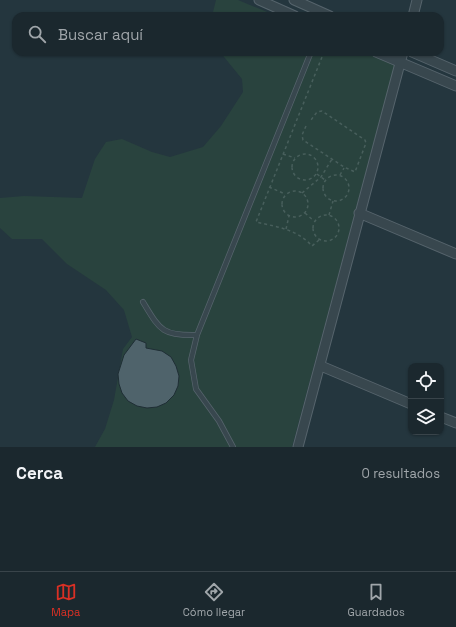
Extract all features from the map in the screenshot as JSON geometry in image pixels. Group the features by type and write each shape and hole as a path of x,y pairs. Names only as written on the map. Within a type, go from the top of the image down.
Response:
{"street":[{"path":"259,0 286,12"},
{"path":"294,0 321,12"},
{"path":"414,12 417,0"},
{"path":"385,56 456,86"},
{"path":"298,447 321,366 359,213 403,56"},
{"path":"421,56 456,71"},
{"path":"359,213 456,254"},
{"path":"321,366 408,403"},
{"path":"444,418 456,423"}],"lane":[{"path":"232,447 219,421 196,390 191,360 197,335 309,56"},
{"path":"143,302 156,325 167,332 180,335 197,335"}],"path":[{"path":"319,240 312,231 314,221 319,216 329,215 338,222 339,231 330,241 319,240 312,246 304,237 286,229 256,222 322,56"},
{"path":"306,126 302,135 303,140 344,167 355,172 366,143 365,140 322,111 317,112 311,120"},
{"path":"303,153 312,155 318,161 316,174 314,177 305,180 297,178 292,170 295,158 303,153"},
{"path":"283,154 295,158"},
{"path":"302,192 321,177 332,159"},
{"path":"340,175 344,167"},
{"path":"316,174 325,180"},
{"path":"340,175 349,182 349,191 345,198 334,201 325,195 323,186 325,180 330,176 340,175"},
{"path":"269,187 285,194"},
{"path":"293,190 302,192 308,203 304,213 295,217 289,216 282,207 282,198 285,194 293,190"},
{"path":"329,215 334,201"},
{"path":"304,213 314,221"},
{"path":"286,229 289,216"}],"green space":[{"path":"216,0 238,0 267,12 213,12"},
{"path":"223,56 375,56 395,64 292,447 95,447 105,429 114,400 123,349 132,337 124,310 106,290 67,264 42,239 12,239 0,228 0,198 24,196 82,198 95,159 106,142 122,139 152,152 170,157 203,147 221,126 243,92 242,79"}],"building":[{"path":"136,339 146,343 146,348 162,351 171,357 176,366 179,376 178,386 174,395 166,403 157,407 147,408 137,406 128,401 122,393 119,384 118,374 124,355"}]}
